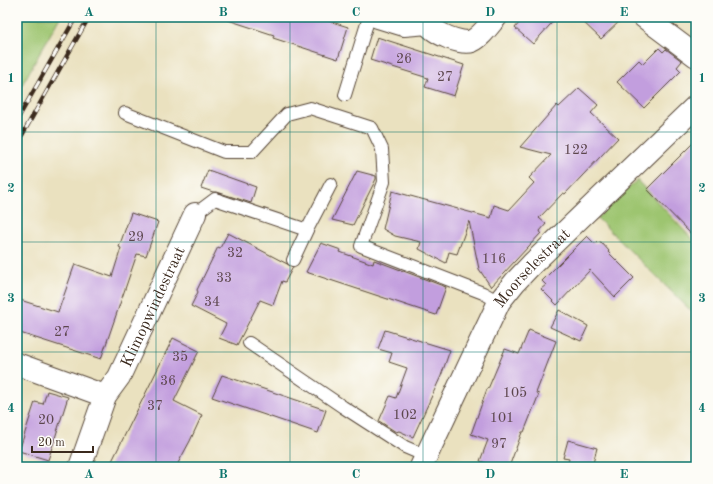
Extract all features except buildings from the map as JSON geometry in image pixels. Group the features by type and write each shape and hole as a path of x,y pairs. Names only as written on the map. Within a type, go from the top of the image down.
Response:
{"street":[{"path":"378,17 404,25 428,20 436,32 464,43 472,41 479,36 496,17"},
{"path":"644,17 696,56"},
{"name":"Moorselestraat","path":"423,461 499,302 532,264 696,106"},
{"name":"Klimopwindestraat","path":"80,467 105,396 119,377 195,214"},
{"path":"17,364 105,396"}],"lane":[{"path":"345,95 369,17"},
{"path":"125,113 224,152 252,152 287,114 310,108 372,128 382,149 384,182 361,246 483,293 499,302"},
{"path":"293,260 331,184"},
{"path":"195,214 215,199 307,230"},
{"path":"250,342 343,407 405,447 423,461"}],"green space":[{"path":"17,17 60,17 17,94"},
{"path":"637,180 696,243 696,316 597,218"}],"railway":[{"path":"17,120 76,17"},
{"path":"17,144 89,17"}]}
